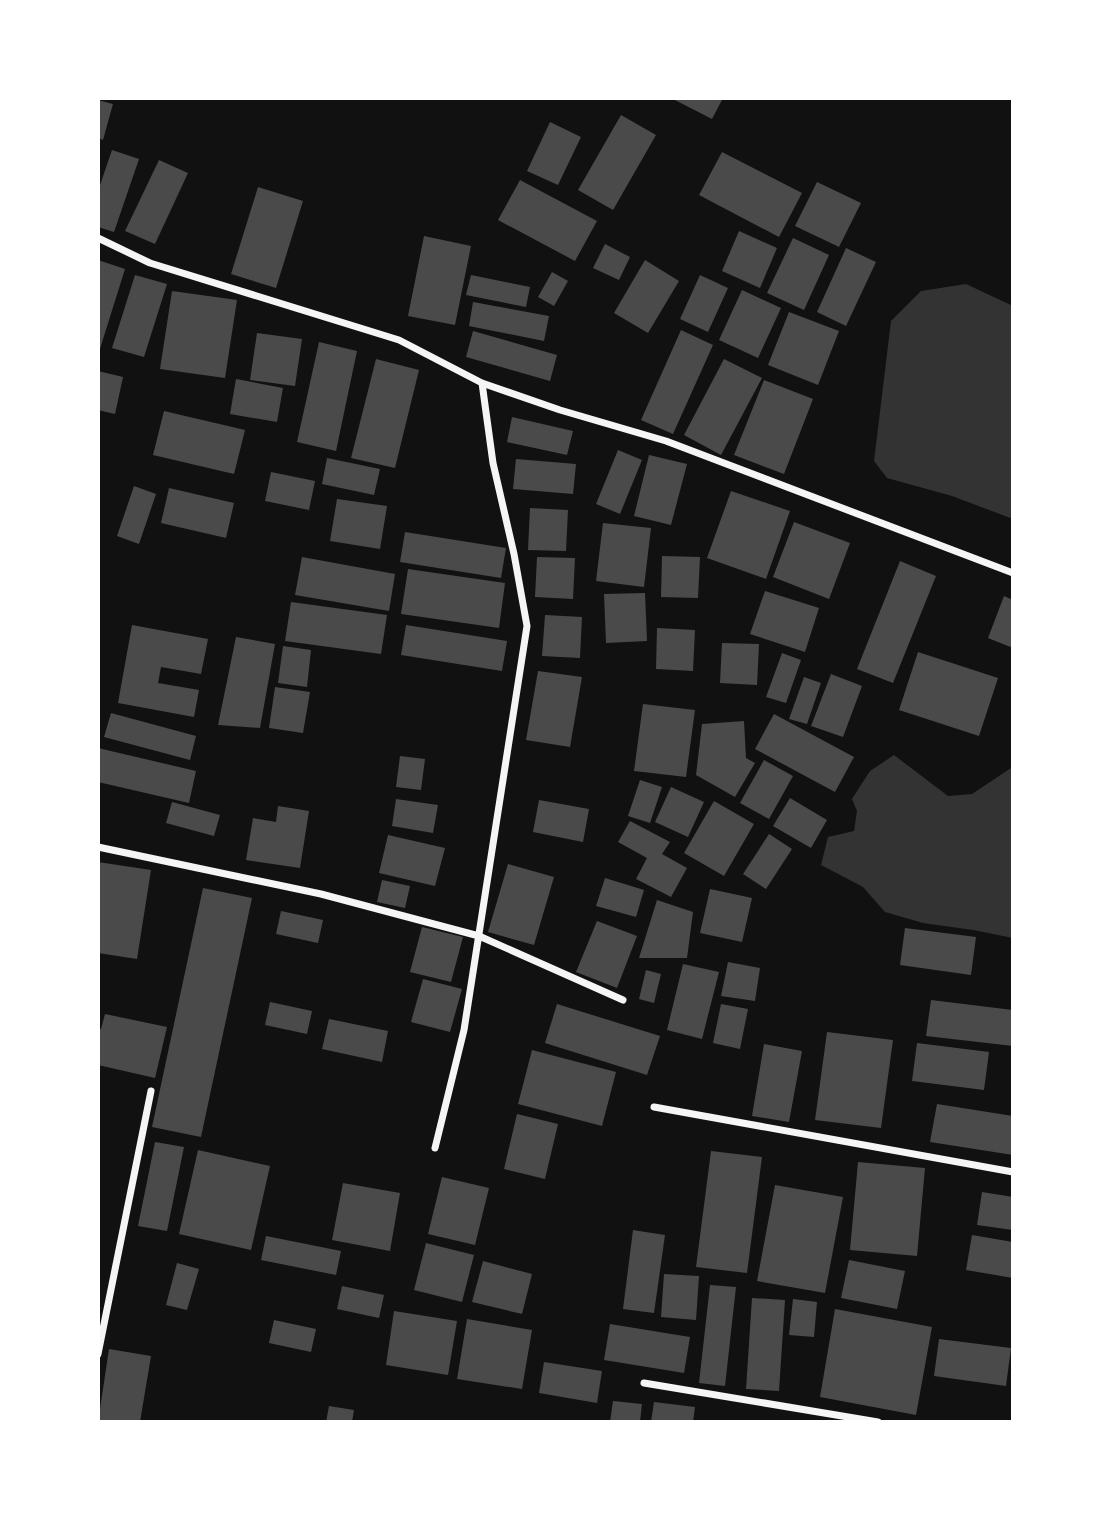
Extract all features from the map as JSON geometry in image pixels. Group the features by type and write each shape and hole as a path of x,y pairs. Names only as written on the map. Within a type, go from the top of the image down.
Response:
{"street":[{"path":"98,238 150,263 398,340 482,383 561,410 666,440 1013,573"},
{"path":"435,1147 464,1030 527,626 493,463 482,383"},
{"path":"98,847 321,894 479,936 622,1000"},
{"path":"98,1354 151,1091"},
{"path":"654,1107 1013,1172"},
{"path":"643,1384 878,1422"}],"shaded area":[{"path":"966,284 1013,306 1013,519 952,496 887,478 874,461 891,321 921,291"},
{"path":"894,755 948,796 972,794 1013,769 1013,938 923,923 885,912 863,887 821,865 828,837 854,831 857,811 852,799 870,771"}],"building":[{"path":"671,98 723,98 712,119"},
{"path":"98,100 113,104 103,140 98,138"},
{"path":"621,115 656,135 613,210 578,190"},
{"path":"550,122 581,137 558,185 527,171"},
{"path":"112,150 139,159 114,232 98,227 98,191"},
{"path":"722,152 802,193 779,237 699,195"},
{"path":"159,160 188,173 155,244 125,231"},
{"path":"520,180 597,221 575,261 498,220"},
{"path":"817,182 861,203 839,247 795,226"},
{"path":"258,187 303,201 276,288 231,274"},
{"path":"739,231 777,248 760,288 722,271"},
{"path":"424,236 471,246 455,325 408,316"},
{"path":"793,238 829,255 804,310 767,293"},
{"path":"605,244 630,257 619,280 593,268"},
{"path":"846,248 876,262 846,326 817,312"},
{"path":"98,260 125,269 99,352 98,351"},
{"path":"645,260 679,281 648,333 614,313"},
{"path":"552,272 568,281 554,306 538,297"},
{"path":"135,275 167,284 144,357 112,348"},
{"path":"471,275 530,287 526,307 466,295"},
{"path":"700,275 728,288 708,332 680,319"},
{"path":"742,290 781,308 758,358 719,340"},
{"path":"172,291 237,300 225,378 160,369"},
{"path":"473,302 549,316 544,341 469,326"},
{"path":"789,312 839,331 818,385 768,365"},
{"path":"681,330 713,345 673,434 641,420"},
{"path":"473,331 557,355 550,381 466,357"},
{"path":"257,333 302,339 295,386 250,380"},
{"path":"319,342 357,351 336,451 297,442"},
{"path":"376,359 419,370 395,468 351,458"},
{"path":"724,359 762,378 721,455 684,435"},
{"path":"98,371 123,377 115,414 98,410"},
{"path":"236,379 283,388 277,422 230,414"},
{"path":"764,380 813,399 784,474 734,455"},
{"path":"164,411 245,430 234,474 153,455"},
{"path":"512,417 573,431 567,455 507,442"},
{"path":"618,450 642,460 620,514 596,504"},
{"path":"649,455 687,464 671,525 634,516"},
{"path":"327,458 380,469 374,495 322,484"},
{"path":"516,459 576,464 573,494 513,489"},
{"path":"271,472 315,481 309,510 265,501"},
{"path":"134,486 156,494 139,544 117,536"},
{"path":"169,488 234,503 226,538 161,523"},
{"path":"731,491 790,511 766,579 707,558"},
{"path":"337,499 387,506 380,549 330,541"},
{"path":"530,508 568,510 566,551 528,550"},
{"path":"794,522 850,543 829,599 773,577"},
{"path":"603,523 651,528 644,587 596,581"},
{"path":"405,532 506,548 501,578 400,562"},
{"path":"662,556 700,557 698,598 661,597"},
{"path":"302,557 395,574 389,611 295,595"},
{"path":"537,557 575,558 573,599 535,597"},
{"path":"900,561 936,576 893,683 857,669"},
{"path":"408,569 505,583 499,628 401,614"},
{"path":"765,591 819,608 805,652 750,634"},
{"path":"645,593 647,641 606,643 604,594"},
{"path":"1004,596 1013,600 1013,648 988,638"},
{"path":"291,602 387,615 381,654 285,641"},
{"path":"545,615 582,617 580,658 542,656"},
{"path":"132,625 208,639 201,674 161,667 158,683 199,690 194,717 118,703"},
{"path":"406,625 507,641 502,671 401,655"},
{"path":"657,628 695,630 693,671 656,669"},
{"path":"236,637 275,644 260,728 218,725"},
{"path":"722,643 759,644 757,685 720,683"},
{"path":"283,646 311,650 307,687 278,683"},
{"path":"918,652 998,678 979,736 899,710"},
{"path":"782,653 801,660 786,703 766,697"},
{"path":"538,671 582,677 570,747 526,740"},
{"path":"831,674 862,686 843,737 811,726"},
{"path":"804,677 821,683 807,724 789,719"},
{"path":"275,687 310,692 303,733 269,728"},
{"path":"643,704 695,710 686,777 634,771"},
{"path":"111,713 196,736 190,760 104,737"},
{"path":"774,714 854,757 835,792 755,749"},
{"path":"744,721 746,758 755,763 735,797 696,775 702,724"},
{"path":"98,748 196,771 189,803 98,782"},
{"path":"400,756 425,759 421,790 396,787"},
{"path":"764,760 793,776 769,819 740,803"},
{"path":"640,780 662,787 650,823 628,816"},
{"path":"671,787 704,802 688,837 655,822"},
{"path":"790,798 827,820 811,848 773,826"},
{"path":"396,799 438,805 433,833 392,826"},
{"path":"539,800 589,809 583,842 533,832"},
{"path":"714,801 754,824 724,876 684,853"},
{"path":"172,802 220,815 214,836 166,823"},
{"path":"278,806 309,811 300,868 246,860 253,818 276,822"},
{"path":"630,821 670,842 662,854 687,868 671,897 636,879 647,858 618,842"},
{"path":"769,834 792,849 766,889 743,874"},
{"path":"388,835 445,848 435,886 379,873"},
{"path":"98,862 151,870 137,959 98,953"},
{"path":"508,864 554,877 534,945 488,932"},
{"path":"605,878 644,890 636,917 596,906"},
{"path":"382,880 410,886 405,908 377,902"},
{"path":"203,888 252,898 201,1137 152,1127"},
{"path":"710,889 752,898 742,942 700,933"},
{"path":"657,900 693,912 687,958 639,958"},
{"path":"281,911 323,920 318,943 276,934"},
{"path":"597,921 637,936 617,988 576,972"},
{"path":"422,927 463,937 451,982 410,972"},
{"path":"905,928 976,937 971,975 900,965"},
{"path":"728,962 760,968 755,1001 721,996"},
{"path":"683,964 719,972 702,1039 667,1030"},
{"path":"646,970 661,974 654,1003 639,999"},
{"path":"423,979 462,989 450,1032 411,1022"},
{"path":"931,1000 1013,1010 1013,1046 926,1036"},
{"path":"270,1002 312,1011 307,1034 265,1025"},
{"path":"557,1004 660,1036 647,1075 545,1043"},
{"path":"721,1004 748,1009 740,1049 713,1043"},
{"path":"105,1014 167,1027 155,1078 98,1065 98,1029 101,1029"},
{"path":"329,1019 388,1031 382,1062 322,1049"},
{"path":"827,1032 893,1040 881,1128 815,1120"},
{"path":"917,1043 989,1052 984,1090 912,1081"},
{"path":"764,1044 802,1051 789,1122 752,1116"},
{"path":"532,1050 616,1072 602,1126 518,1104"},
{"path":"937,1104 1013,1116 1013,1155 930,1142"},
{"path":"517,1114 558,1124 545,1179 504,1169"},
{"path":"155,1142 184,1147 167,1231 138,1226"},
{"path":"198,1150 270,1166 251,1250 179,1234"},
{"path":"711,1151 762,1157 747,1273 696,1267"},
{"path":"858,1162 925,1168 917,1256 850,1250"},
{"path":"442,1177 489,1188 475,1245 428,1234"},
{"path":"343,1183 400,1193 390,1251 332,1240"},
{"path":"775,1185 843,1197 825,1293 757,1281"},
{"path":"982,1192 1013,1197 1013,1230 977,1225"},
{"path":"633,1230 665,1235 654,1313 623,1309"},
{"path":"972,1235 1013,1242 1013,1278 966,1270"},
{"path":"266,1236 341,1251 336,1275 261,1260"},
{"path":"426,1243 474,1255 462,1302 414,1290"},
{"path":"849,1260 905,1271 897,1309 841,1298"},
{"path":"483,1261 532,1274 522,1314 472,1302"},
{"path":"177,1263 199,1269 187,1310 166,1305"},
{"path":"664,1274 699,1276 696,1320 661,1317"},
{"path":"710,1285 736,1287 725,1386 699,1383"},
{"path":"342,1286 384,1295 379,1318 337,1309"},
{"path":"752,1298 785,1300 779,1391 746,1389"},
{"path":"793,1299 817,1302 814,1337 789,1335"},
{"path":"835,1309 932,1327 916,1415 820,1397"},
{"path":"394,1311 457,1321 448,1375 386,1365"},
{"path":"467,1319 532,1330 522,1389 457,1379"},
{"path":"274,1320 316,1329 311,1352 269,1343"},
{"path":"610,1324 690,1337 684,1373 604,1360"},
{"path":"939,1339 1011,1348 1006,1386 934,1376"},
{"path":"109,1349 151,1356 140,1422 98,1422"},
{"path":"544,1362 602,1371 597,1403 539,1393"},
{"path":"613,1401 642,1404 640,1422 610,1422"},
{"path":"654,1402 695,1407 693,1422 651,1422"},
{"path":"329,1406 354,1410 352,1422 326,1422"}]}
